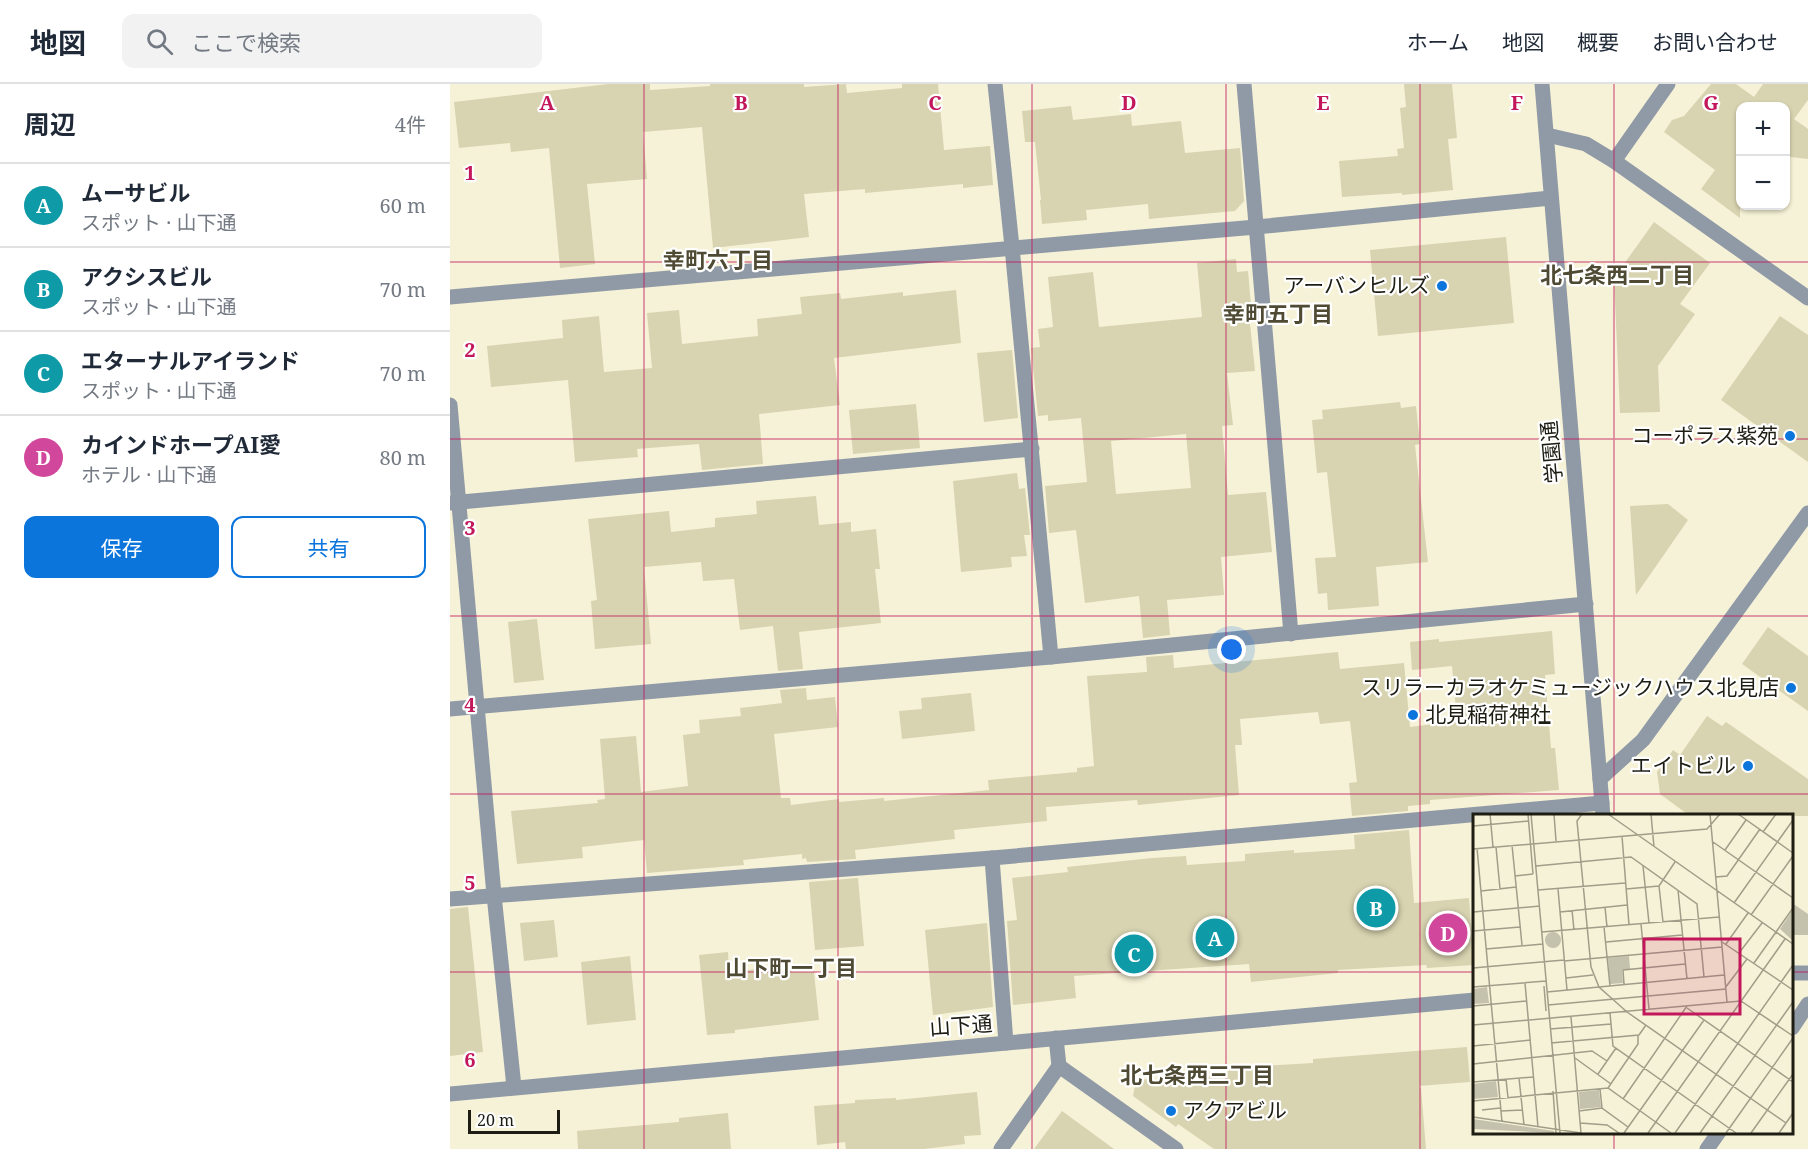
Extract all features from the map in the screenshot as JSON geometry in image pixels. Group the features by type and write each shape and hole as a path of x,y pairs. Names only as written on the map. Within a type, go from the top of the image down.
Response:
{"street":[{"path":"995,84 1051,657"},
{"path":"1244,84 1291,634"},
{"name":"学園通","path":"1542,84 1602,809"},
{"path":"1614,161 1668,84"},
{"path":"1547,135 1586,144 1805,290"},
{"path":"450,297 1256,227 1551,198"},
{"path":"450,405 454,503 477,707 514,1087"},
{"path":"454,503 1032,449"},
{"path":"1600,779 1644,740 1808,513"},
{"path":"450,709 1051,657 1586,604"},
{"path":"1540,814 1602,809"},
{"path":"450,899 1473,819"},
{"path":"992,858 1006,1043"},
{"name":"山下通","path":"450,1094 1473,1000"},
{"path":"1793,1025 1808,1004"},
{"path":"1001,1149 1059,1066 1056,1038"},
{"path":"1059,1066 1176,1149"},
{"path":"1707,1149 1718,1134"}],"shaded area":[{"path":"1793,904 1808,914 1808,935 1793,935"}],"building":[{"path":"608,84 650,84 650,90 710,86 710,84 804,84 804,87 846,84 847,93 902,88 902,84 938,84 944,150 990,146 993,185 963,188 963,184 865,193 865,189 804,194 809,237 713,248 702,127 643,132 647,179 587,184 595,264 560,268 549,148 511,152 510,143 459,148 454,102"},
{"path":"1404,84 1452,84 1457,138 1448,139 1453,190 1342,197 1339,161 1398,156 1397,149 1404,148 1400,108 1406,107"},
{"path":"1711,84 1736,84 1754,97 1763,84 1808,84 1808,100 1794,119 1808,129 1808,159 1790,156 1790,102 1736,102 1736,210 1740,210 1740,218 1701,189 1715,170 1664,132 1672,120 1684,116"},
{"path":"1071,106 1073,120 1131,114 1132,126 1181,121 1185,153 1240,148 1244,201 1235,211 1149,219 1148,204 1086,210 1087,220 1042,224 1035,142 1025,142 1022,111"},
{"path":"1654,222 1710,263 1680,304 1695,314 1658,366 1660,412 1620,413 1614,278"},
{"name":"アーバンヒルズ","path":"1506,237 1514,323 1378,336 1370,250"},
{"path":"1236,259 1237,272 1248,271 1251,305 1248,305 1255,371 1227,373 1233,425 1222,426 1228,495 1266,492 1272,552 1221,557 1224,595 1167,600 1170,635 1143,638 1139,596 1085,603 1076,530 1049,533 1045,486 1087,482 1081,418 1048,421 1048,415 1038,416 1031,348 1040,347 1038,329 1053,327 1048,277 1093,272 1099,327 1202,317 1197,263","holes":["1186,434 1191,488 1116,494 1111,441"]},
{"path":"956,290 961,343 834,358 840,405 759,414 763,464 702,470 699,444 637,449 638,457 575,462 568,380 491,387 487,346 563,338 562,320 599,316 604,372 652,368 647,313 679,310 682,344 758,336 757,319 802,314 800,297 840,293 841,299 903,292 903,296"},
{"path":"1780,316 1808,335 1808,462 1721,400"},
{"path":"1012,350 1018,418 984,422 977,353"},
{"path":"1400,402 1401,408 1416,406 1420,444 1415,445 1428,562 1376,567 1379,606 1328,610 1327,593 1318,594 1315,558 1336,557 1327,472 1317,473 1312,420 1323,419 1322,410"},
{"path":"916,404 920,448 853,454 849,410"},
{"path":"1017,473 1019,489 1025,488 1030,535 1024,535 1027,556 1011,557 1012,567 961,572 953,481"},
{"path":"816,496 819,525 851,522 851,532 876,529 880,569 875,569 881,623 799,632 803,669 778,671 773,626 740,630 734,579 703,581 701,562 644,567 651,644 595,649 591,601 597,600 588,519 669,511 671,532 715,527 715,518 757,514 756,501"},
{"path":"1668,504 1688,520 1636,595 1630,506"},
{"path":"537,619 544,680 514,683 508,622"},
{"name":"スリラーカラオケミュージックハウス北見店","path":"1768,627 1808,656 1808,711 1742,664"},
{"path":"1552,631 1555,674 1545,675 1551,748 1555,748 1559,790 1430,800 1430,804 1408,806 1408,811 1352,816 1349,783 1357,782 1350,721 1320,724 1318,712 1240,719 1242,745 1235,745 1239,795 1138,805 1137,800 1046,807 1047,821 954,830 955,839 855,850 856,859 807,862 806,858 802,859 802,854 743,860 744,865 647,873 644,840 582,847 583,858 517,864 511,811 598,803 597,800 605,799 600,739 636,736 641,792 688,786 683,735 700,733 699,720 741,716 740,708 782,703 780,690 806,688 807,700 835,697 838,727 774,734 781,798 790,798 791,805 839,799 839,802 884,798 884,801 989,790 988,780 1077,772 1077,768 1094,766 1087,676 1147,672 1146,657 1173,655 1174,668 1338,652 1340,669 1404,663 1410,727 1457,721 1452,666 1412,670 1410,642 1439,639 1439,642"},
{"path":"971,693 975,731 902,739 899,711 922,709 921,698"},
{"name":"エイトビル","path":"1707,716 1722,726 1726,722 1808,779 1808,816 1687,814 1660,794 1657,772 1673,750 1680,755"},
{"path":"1409,830 1414,903 1469,898 1473,965 1338,970 1338,973 1251,982 1249,964 1074,976 1076,998 1013,1005 1007,921 1017,920 1012,878 1068,872 1067,867 1152,858 1186,856 1187,865 1245,861 1245,854 1355,849 1354,835"},
{"path":"858,878 864,946 815,950 809,882"},
{"path":"468,907 483,1052 450,1056 450,909"},
{"path":"554,920 558,957 524,961 520,923"},
{"path":"987,923 993,1007 933,1015 925,930"},
{"path":"728,952 729,972 813,963 819,1020 707,1035 699,955"},
{"path":"630,956 636,1020 587,1025 581,962"},
{"path":"1467,1047 1470,1082 1419,1086 1426,1149 1214,1149 1178,1124 1176,1127 1133,1096 1136,1080 1214,1076 1213,1069 1313,1063 1313,1059"},
{"path":"977,1092 981,1135 964,1136 965,1144 924,1149 846,1149 845,1142 817,1145 814,1106 855,1103 855,1100 896,1098 896,1100"},
{"path":"1062,1111 1114,1149 1034,1149"},
{"path":"728,1113 731,1149 578,1149 577,1131 679,1122 679,1118"}],"place":[{"name":"アーバンヒルズ","path":"1442,286"},
{"name":"コーポラス紫苑","path":"1790,436"},
{"name":"スリラーカラオケミュージックハウス北見店","path":"1791,688"},
{"name":"北見稲荷神社","path":"1413,715"},
{"name":"エイトビル","path":"1748,766"},
{"name":"アクシスビル","path":"1376,908"},
{"name":"カインドホープAI愛","path":"1448,933"},
{"name":"ムーサビル","path":"1215,938"},
{"name":"エターナルアイランド","path":"1134,954"},
{"name":"アクアビル","path":"1171,1111"}],"district":[{"name":"幸町六丁目","path":"718,260"},
{"name":"北七条西二丁目","path":"1617,275"},
{"name":"幸町五丁目","path":"1278,314"},
{"name":"山下町一丁目","path":"791,968"},
{"name":"北七条西三丁目","path":"1197,1075"}]}
